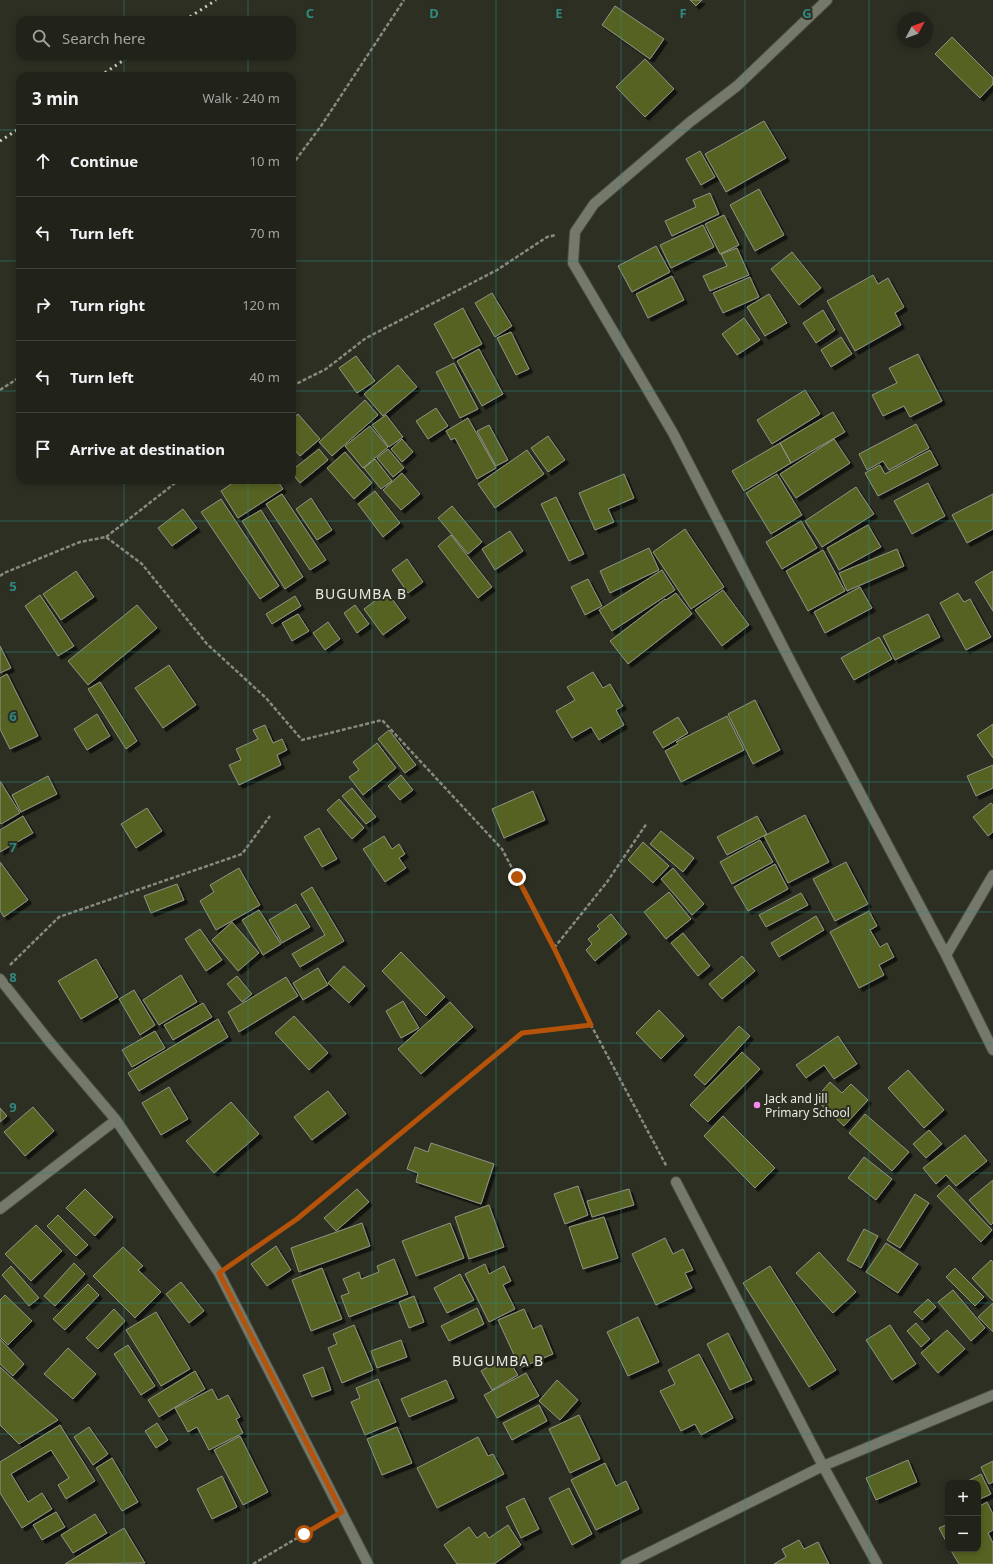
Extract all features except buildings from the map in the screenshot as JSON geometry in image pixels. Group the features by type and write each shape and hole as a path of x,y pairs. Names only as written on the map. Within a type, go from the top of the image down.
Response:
{"street":[{"path":"827,0 737,86 690,122 594,204 575,232 573,263 673,433 801,683 946,955 993,1050"},
{"path":"946,955 993,875"},
{"path":"3,975 49,1041 116,1120 219,1273 368,1564"},
{"path":"0,1209 116,1120"},
{"path":"676,1182 823,1466 877,1564"},
{"path":"626,1564 823,1466 993,1395"}],"path":[{"path":"296,160 321,126 404,0"},
{"path":"296,384 326,369 366,338 497,270 547,237 575,232"},
{"path":"0,390 16,380"},
{"path":"0,576 80,542 106,537 174,484"},
{"path":"106,537 142,564 207,644 266,698 302,740 382,720 502,849 554,948 591,1025 676,1182"},
{"path":"3,975 59,917 242,854 270,816"},
{"path":"554,948 607,882 646,823"},
{"path":"219,1273 297,1219 522,1033 591,1025"},
{"path":"253,1564 342,1512"}],"railway":[{"path":"191,16 216,0"},
{"path":"106,72 124,60"},
{"path":"0,141 16,131"}],"place":[{"name":"Jack and Jill Primary School","path":"757,1105"}],"district":[{"name":"BUGUMBA B","path":"361,593"},
{"name":"BUGUMBA B","path":"498,1360"}],"route":[{"path":"304,1534 342,1512 219,1273 297,1219 522,1033 591,1025 554,948 517,877"}]}
